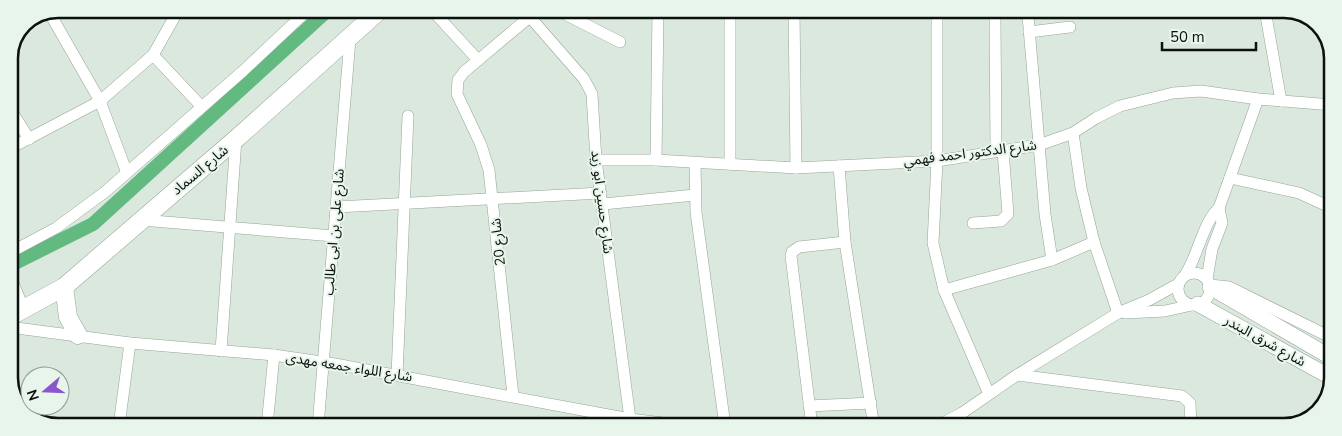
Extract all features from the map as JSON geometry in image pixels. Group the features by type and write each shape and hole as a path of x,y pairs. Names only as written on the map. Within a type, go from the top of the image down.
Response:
{"highway":[{"name":"شارع السماد","path":"18,313 64,287 236,139 372,18"},
{"path":"64,287 68,317 78,335"}],"main road":[{"name":"شارع شرق البندر","path":"1209,284 1324,353"},
{"name":"شارع شرق البندر","path":"1195,305 1324,374"}],"street":[{"path":"52,18 100,101 128,173"},
{"path":"18,144 100,101 153,55 174,18"},
{"path":"18,248 79,214 202,107 298,18"},
{"path":"439,18 478,60 524,18"},
{"name":"شارع حسين ابو زيد","path":"536,18 589,86 592,94 596,160 630,418"},
{"path":"570,18 620,42"},
{"path":"656,160 658,18"},
{"path":"730,18 730,164"},
{"path":"794,18 796,168"},
{"path":"937,18 937,161 933,243 944,290 989,394"},
{"path":"972,223 1001,221 1008,214 1000,151 994,18"},
{"path":"1028,18 1039,146 1052,260"},
{"path":"1266,18 1281,102"},
{"path":"1029,32 1070,27"},
{"name":"شارع على بن ابى طالب","path":"319,418 350,38"},
{"path":"153,55 202,107"},
{"name":"شارع 20","path":"478,60 458,80 457,94 481,145 489,170 494,200 513,396"},
{"name":"شارع الدكتور احمد فهمي","path":"596,160 656,160 796,168 937,161 1039,146 1072,133 1120,106 1146,98 1173,93 1200,92 1281,102 1324,104"},
{"path":"1195,305 1182,300 1178,289 1196,257 1210,219 1219,208 1258,99"},
{"path":"397,375 408,116"},
{"path":"18,121 29,139"},
{"path":"1072,133 1080,188 1094,242 1118,313"},
{"path":"221,351 236,139"},
{"path":"695,163 695,195 705,294 724,418"},
{"path":"839,166 845,242 873,418"},
{"path":"1230,178 1299,193 1324,204"},
{"path":"336,207 601,193"},
{"path":"603,204 695,195"},
{"path":"1118,313 1152,312 1195,305 1207,298 1211,254 1222,223 1219,208"},
{"path":"141,220 334,236"},
{"path":"811,418 792,252 799,246 845,242"},
{"path":"944,290 1052,260 1094,242"},
{"path":"952,418 1017,375 1118,313 1149,300 1182,279 1197,272 1209,284 1230,287 1324,334"},
{"name":"شارع اللواء جمعه مهدى","path":"18,328 130,343 274,355 324,362 625,418"},
{"path":"119,418 130,343"},
{"path":"268,418 274,355"},
{"path":"1017,375 1182,396 1190,403 1191,418"},
{"path":"809,406 871,403"}],"waterway":[{"path":"18,262 93,224 319,18"}]}
